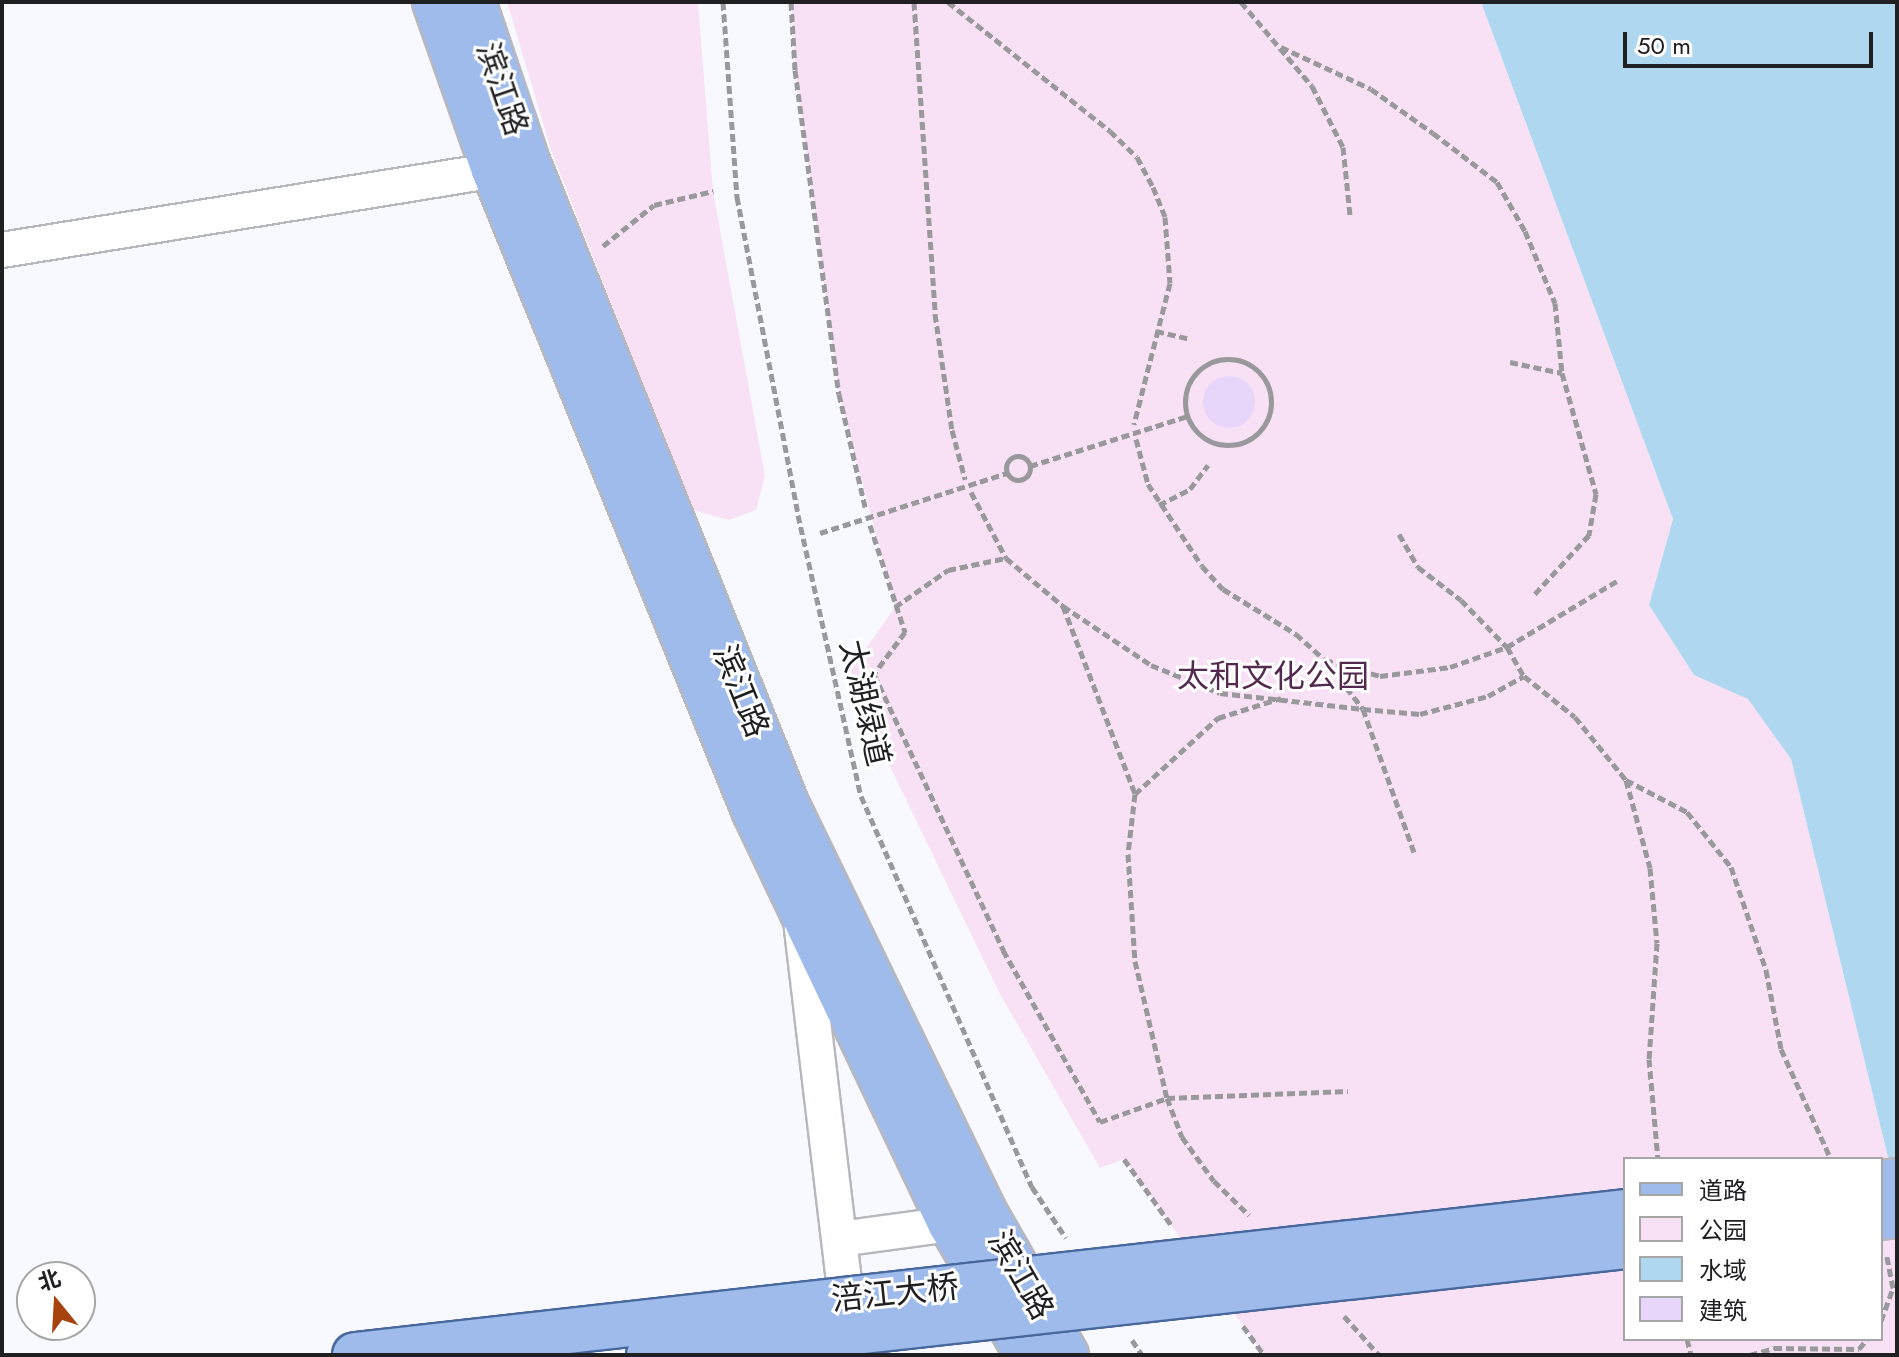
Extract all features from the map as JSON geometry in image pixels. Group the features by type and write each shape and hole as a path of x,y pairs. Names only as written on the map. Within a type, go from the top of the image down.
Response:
{"main road":[{"name":"滨江路","path":"435,2 494,170 755,812 951,1224 1028,1355"},
{"name":"滨江路","path":"473,2 570,271 787,806 984,1212 1066,1355"},
{"name":"涪江大桥","path":"355,1355 1623,1212"},
{"name":"涪江大桥","path":"649,1355 1623,1246"}],"street":[{"path":"2,250 494,170"},
{"path":"787,806 853,1352"},
{"path":"840,1239 951,1224"}],"path":[{"name":"太湖绿道","path":"723,2 737,197 798,515 861,796 1032,1187 1075,1252"},
{"path":"791,2 795,70 839,394 866,511"},
{"path":"914,2 935,314 952,430 965,479"},
{"path":"948,2 1137,157 1165,217 1170,283 1134,424"},
{"path":"1241,2 1312,86 1343,147 1350,215"},
{"path":"1281,47 1371,89 1497,182 1525,231 1555,303 1562,373 1596,494 1589,535 1532,597"},
{"path":"570,271 654,205 713,191"},
{"path":"1156,331 1190,339"},
{"path":"1219,360 1247,363 1267,384 1271,412 1256,436 1243,443 1216,444 1203,437 1188,416 1188,387 1206,365 1219,360"},
{"path":"1510,362 1562,373"},
{"path":"820,533 1007,473 1021,479 1030,466 1188,416"},
{"path":"1136,439 1148,484 1159,505 1223,589 1296,634 1324,659 1363,709 1414,852"},
{"path":"1007,473 1007,463 1016,457 1030,466"},
{"path":"1159,505 1190,489 1208,465"},
{"path":"971,492 1006,558 1063,606 1151,665 1220,693 1286,696 1363,709 1420,714 1488,696 1524,676"},
{"path":"870,525 905,632 874,674 1049,1038 1100,1122 1167,1098 1348,1091"},
{"path":"1399,534 1418,567 1461,600 1507,647 1524,676 1575,717 1626,780 1687,812 1731,867 1766,970 1781,1049 1830,1157"},
{"path":"895,607 948,570 1006,558"},
{"path":"1324,659 1380,676 1450,667 1507,647 1617,581"},
{"path":"1063,606 1135,794 1128,854 1135,961 1167,1098 1182,1137"},
{"path":"1135,794 1218,718 1286,696"},
{"path":"1626,780 1650,868 1657,943 1649,1059 1658,1157"},
{"path":"1883,1251 1893,1288 1883,1316"},
{"path":"1125,1329 1142,1355"},
{"path":"1750,1355 1774,1348 1859,1349 1865,1341"}],"green space":[{"path":"507,2 698,2 713,191 765,476 756,510 729,520 692,510 552,153"},
{"name":"太和文化公园","path":"791,2 1481,2 1673,519 1649,605 1694,675 1748,698 1791,759 1897,1194 1897,1355 1264,1355 1124,1159 1100,1168 1000,994 858,700 851,670 895,607 839,394 795,70"}],"water":[{"path":"1481,2 1897,2 1897,1194 1791,759 1748,699 1694,675 1649,605 1673,519"}],"building":[{"path":"1229,376 1248,383 1255,402 1248,421 1229,428 1210,421 1203,402 1210,383"}]}
